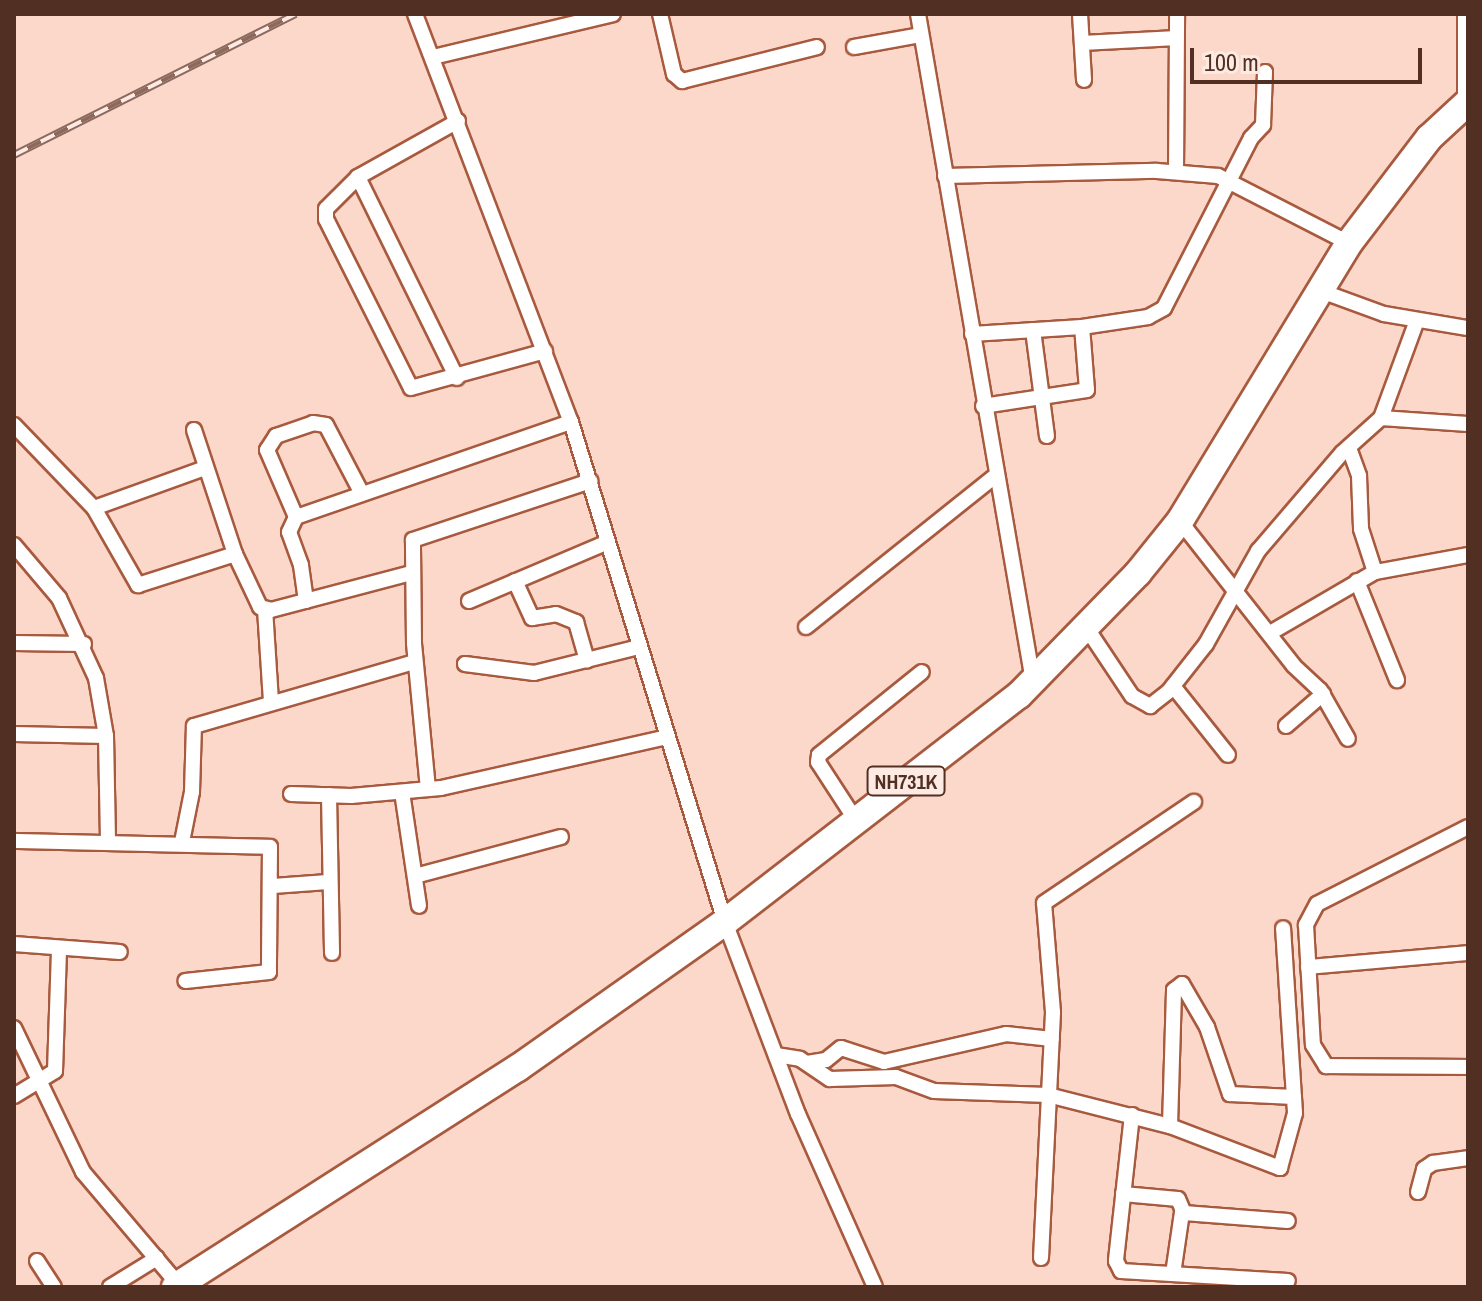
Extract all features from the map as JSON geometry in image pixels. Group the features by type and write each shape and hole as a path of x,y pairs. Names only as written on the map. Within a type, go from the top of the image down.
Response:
{"highway":[{"name":"NH731K","path":"177,1286 518,1068 725,922 1033,681 1086,627 1180,521 1349,243 1429,138 1466,103"}],"street":[{"path":"415,14 571,422 725,922 776,1055 875,1287"},
{"path":"433,57 613,14"},
{"path":"660,14 674,74 682,81 817,47"},
{"path":"918,14 994,477 1033,681"},
{"path":"1080,14 1084,80"},
{"path":"1176,172 1177,14"},
{"path":"1465,14 1466,103"},
{"path":"854,47 920,35"},
{"path":"1082,43 1177,38"},
{"path":"972,334 1082,327 1148,317 1164,308 1264,122 1265,72"},
{"path":"458,121 358,177 326,209 326,219 407,384 416,390 545,351"},
{"path":"945,176 1176,172 1231,180 1349,243"},
{"path":"358,177 457,378"},
{"path":"1321,291 1365,309 1468,328"},
{"path":"1086,627 1143,704 1158,701 1206,644 1233,590 1274,532 1349,448 1381,418 1417,320"},
{"path":"983,406 1087,390 1082,327"},
{"path":"1033,330 1047,436"},
{"path":"1381,418 1468,424"},
{"path":"306,601 301,565 289,532 296,517 361,492 571,422"},
{"path":"296,517 267,450 276,436 313,423 326,425 361,492"},
{"path":"14,425 94,508 138,585 235,554"},
{"path":"194,430 235,554 255,601 265,609 271,703"},
{"path":"1349,448 1359,476 1361,529 1375,572"},
{"path":"94,508 205,468"},
{"path":"806,627 994,477"},
{"path":"428,789 415,662 412,546 418,536 590,481"},
{"path":"1180,521 1233,590 1323,694 1348,739"},
{"path":"469,601 608,542"},
{"path":"14,545 50,584 84,644 106,736 108,843"},
{"path":"1270,633 1375,572 1468,555"},
{"path":"265,609 411,573"},
{"path":"515,581 532,618 556,614 576,622 587,660"},
{"path":"1357,581 1397,680"},
{"path":"14,643 84,644"},
{"path":"465,664 525,673 639,647"},
{"path":"182,842 192,792 194,726 415,662"},
{"path":"855,819 818,762 819,755 922,672"},
{"path":"1173,686 1228,755"},
{"path":"1286,726 1323,694"},
{"path":"14,734 106,736"},
{"path":"291,794 428,789 559,765 667,737"},
{"path":"402,792 419,906"},
{"path":"329,795 328,882 332,953"},
{"path":"1041,1258 1052,1039 1046,899 1194,802"},
{"path":"1468,827 1317,904 1307,914 1313,1045 1326,1066 1468,1067"},
{"path":"415,876 561,837"},
{"path":"14,841 182,842 270,847 273,886 269,972 185,981"},
{"path":"273,886 328,882"},
{"path":"776,1055 807,1063 830,1079 896,1077 934,1091 1048,1095 1170,1126 1280,1168 1295,1122 1283,928"},
{"path":"14,944 120,952"},
{"path":"14,1096 40,1084 56,1066 59,948"},
{"path":"1308,967 1468,953"},
{"path":"1170,1126 1174,990 1182,984 1207,1027 1230,1094 1294,1097"},
{"path":"14,1028 83,1172 177,1286"},
{"path":"807,1063 826,1060 841,1048 884,1062 1006,1034 1052,1039"},
{"path":"1132,1115 1117,1266 1127,1273 1288,1281"},
{"path":"1418,1192 1424,1169 1433,1163 1468,1158"},
{"path":"1123,1194 1178,1199 1182,1212 1173,1274"},
{"path":"1182,1212 1288,1221"},
{"path":"110,1287 157,1258"},
{"path":"37,1261 54,1287"}],"railway":[{"path":"14,155 296,14"}]}
